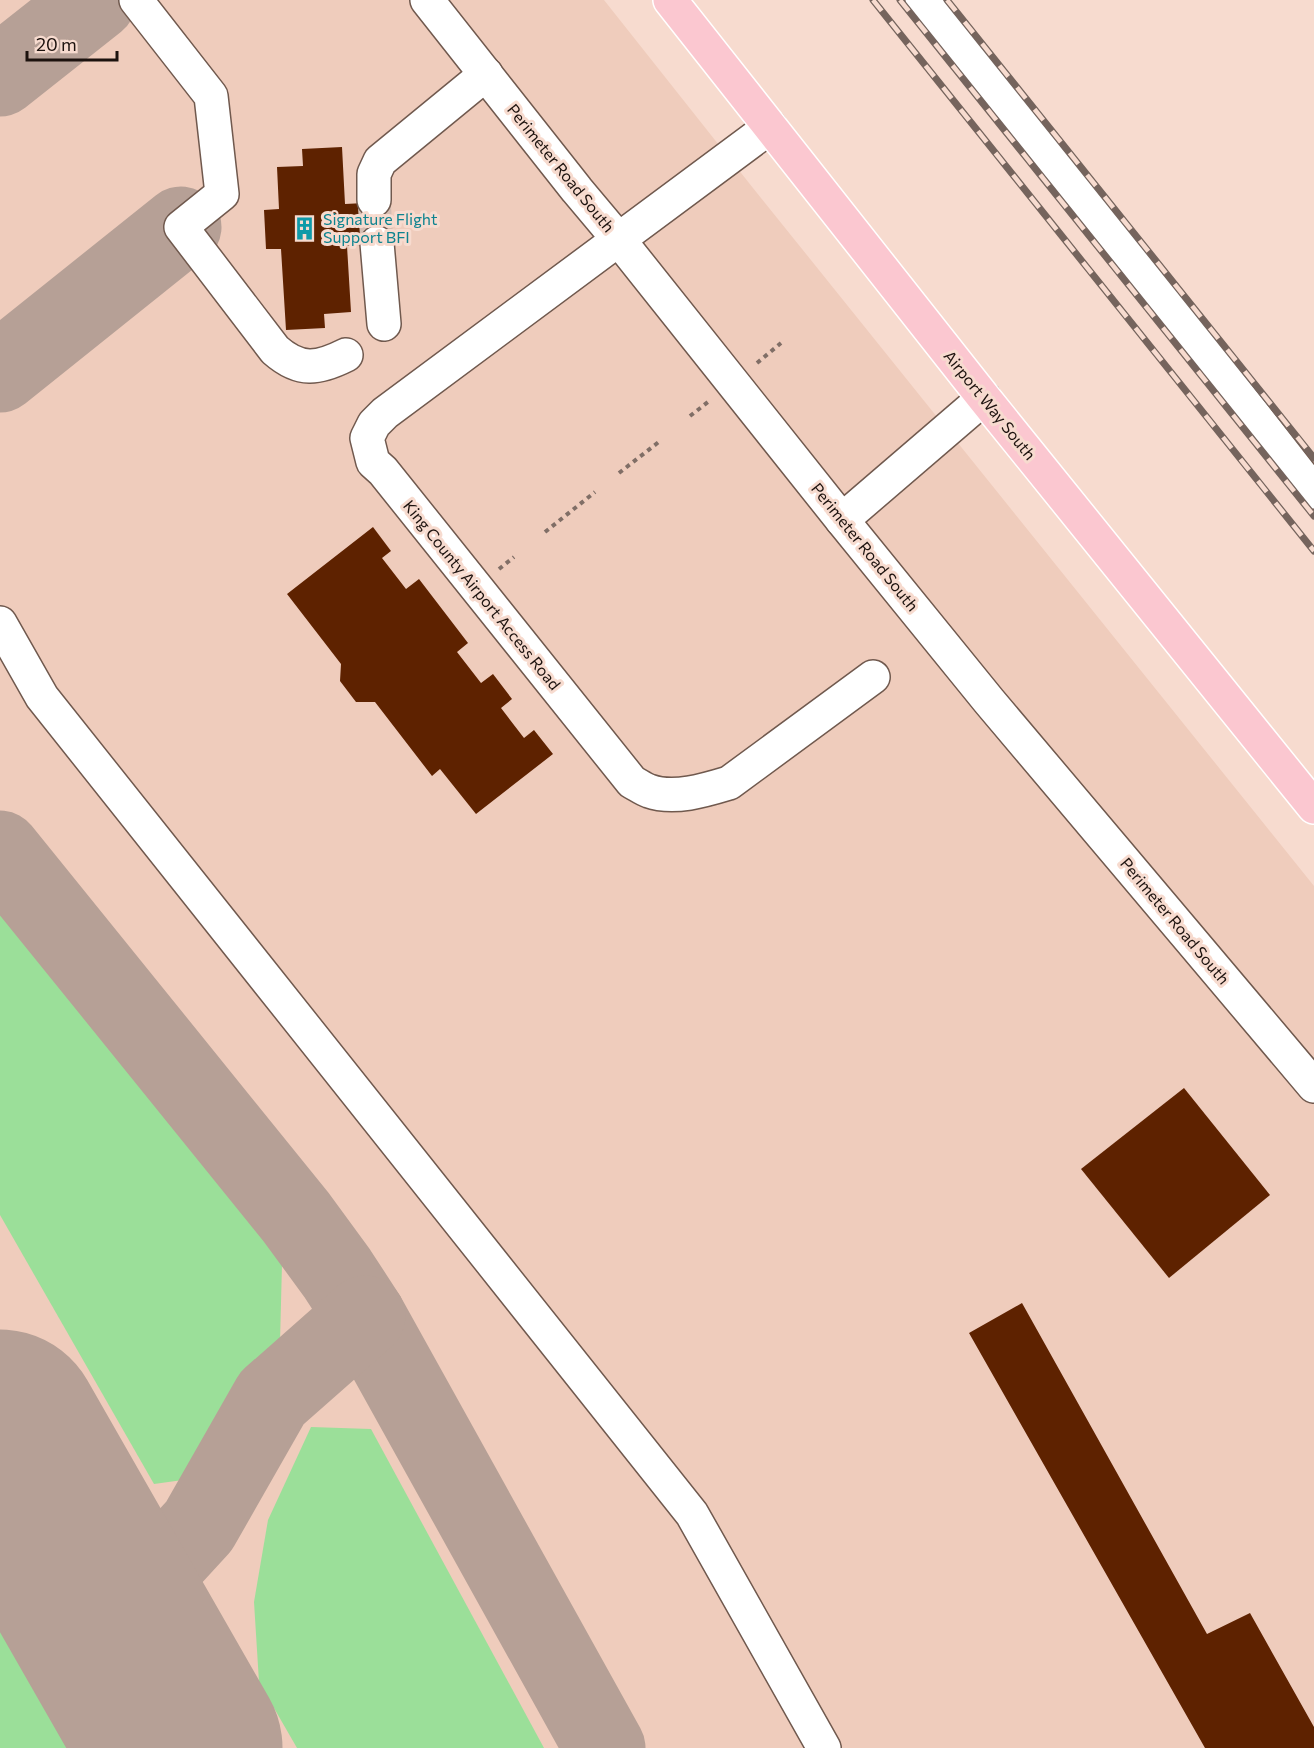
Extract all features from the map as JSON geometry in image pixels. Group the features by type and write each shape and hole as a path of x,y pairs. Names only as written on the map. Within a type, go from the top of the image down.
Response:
{"main road":[{"name":"Airport Way South","path":"670,0 984,398 1314,807"}],"lane":[{"path":"136,0 211,96 222,194 181,227 275,350 287,360 301,365 314,366 329,364 346,355"},
{"name":"Perimeter Road South","path":"427,0 563,173 1045,769 1314,1086"},
{"path":"922,0 1172,310 1314,492"},
{"path":"374,201 374,174 380,161 486,74"},
{"name":"King County Airport Access Road","path":"770,127 385,413 374,424 367,438 373,462 390,480 632,782 651,791 671,794 705,790 729,783 873,677"},
{"path":"377,243 384,324"},
{"path":"842,520 984,398"},
{"path":"0,623 42,697 692,1514 824,1748"}],"path":[{"path":"756,364 781,343"},
{"path":"690,416 712,399"},
{"path":"619,473 660,441"},
{"path":"545,532 595,492"}],"shaded area":[{"path":"0,0 604,0 1314,886 1314,1748 0,1748"}],"green space":[{"path":"0,905 248,1209 282,1264 280,1342 220,1444 190,1479 154,1484 0,1215"},
{"path":"311,1427 371,1429 544,1748 297,1748 259,1682 254,1602 268,1520"},
{"path":"0,1604 84,1748 0,1748"}],"building":[{"name":"Signature Flight Support BFI","path":"342,147 345,204 384,202 387,243 347,246 351,312 324,314 325,328 286,330 281,249 266,249 264,210 279,209 277,167 303,166 302,149"},
{"path":"373,527 391,551 382,558 406,589 419,579 468,643 457,652 481,683 493,674 512,699 501,708 524,738 534,730 553,754 476,814 440,769 432,776 375,702 356,702 340,681 341,664 287,594"},
{"path":"1184,1088 1270,1195 1169,1278 1081,1169"},
{"path":"1022,1303 1207,1634 1250,1613 1314,1727 1314,1748 1205,1748 969,1333"}],"taxiway":[{"path":"0,76 96,0"},
{"path":"0,372 181,227"},
{"path":"0,851 296,1217 337,1273 365,1316 605,1748"},
{"path":"110,1623 199,1526 272,1398 365,1316"}],"runway":[{"path":"0,1430 182,1748"}],"tunnel":[{"path":"374,200 377,243"}],"railway":[{"path":"873,0 1314,551"},
{"path":"900,0 1314,516"},
{"path":"947,0 1314,458"}],"place":[{"name":"Signature Flight Support BFI","path":"305,228"}]}
